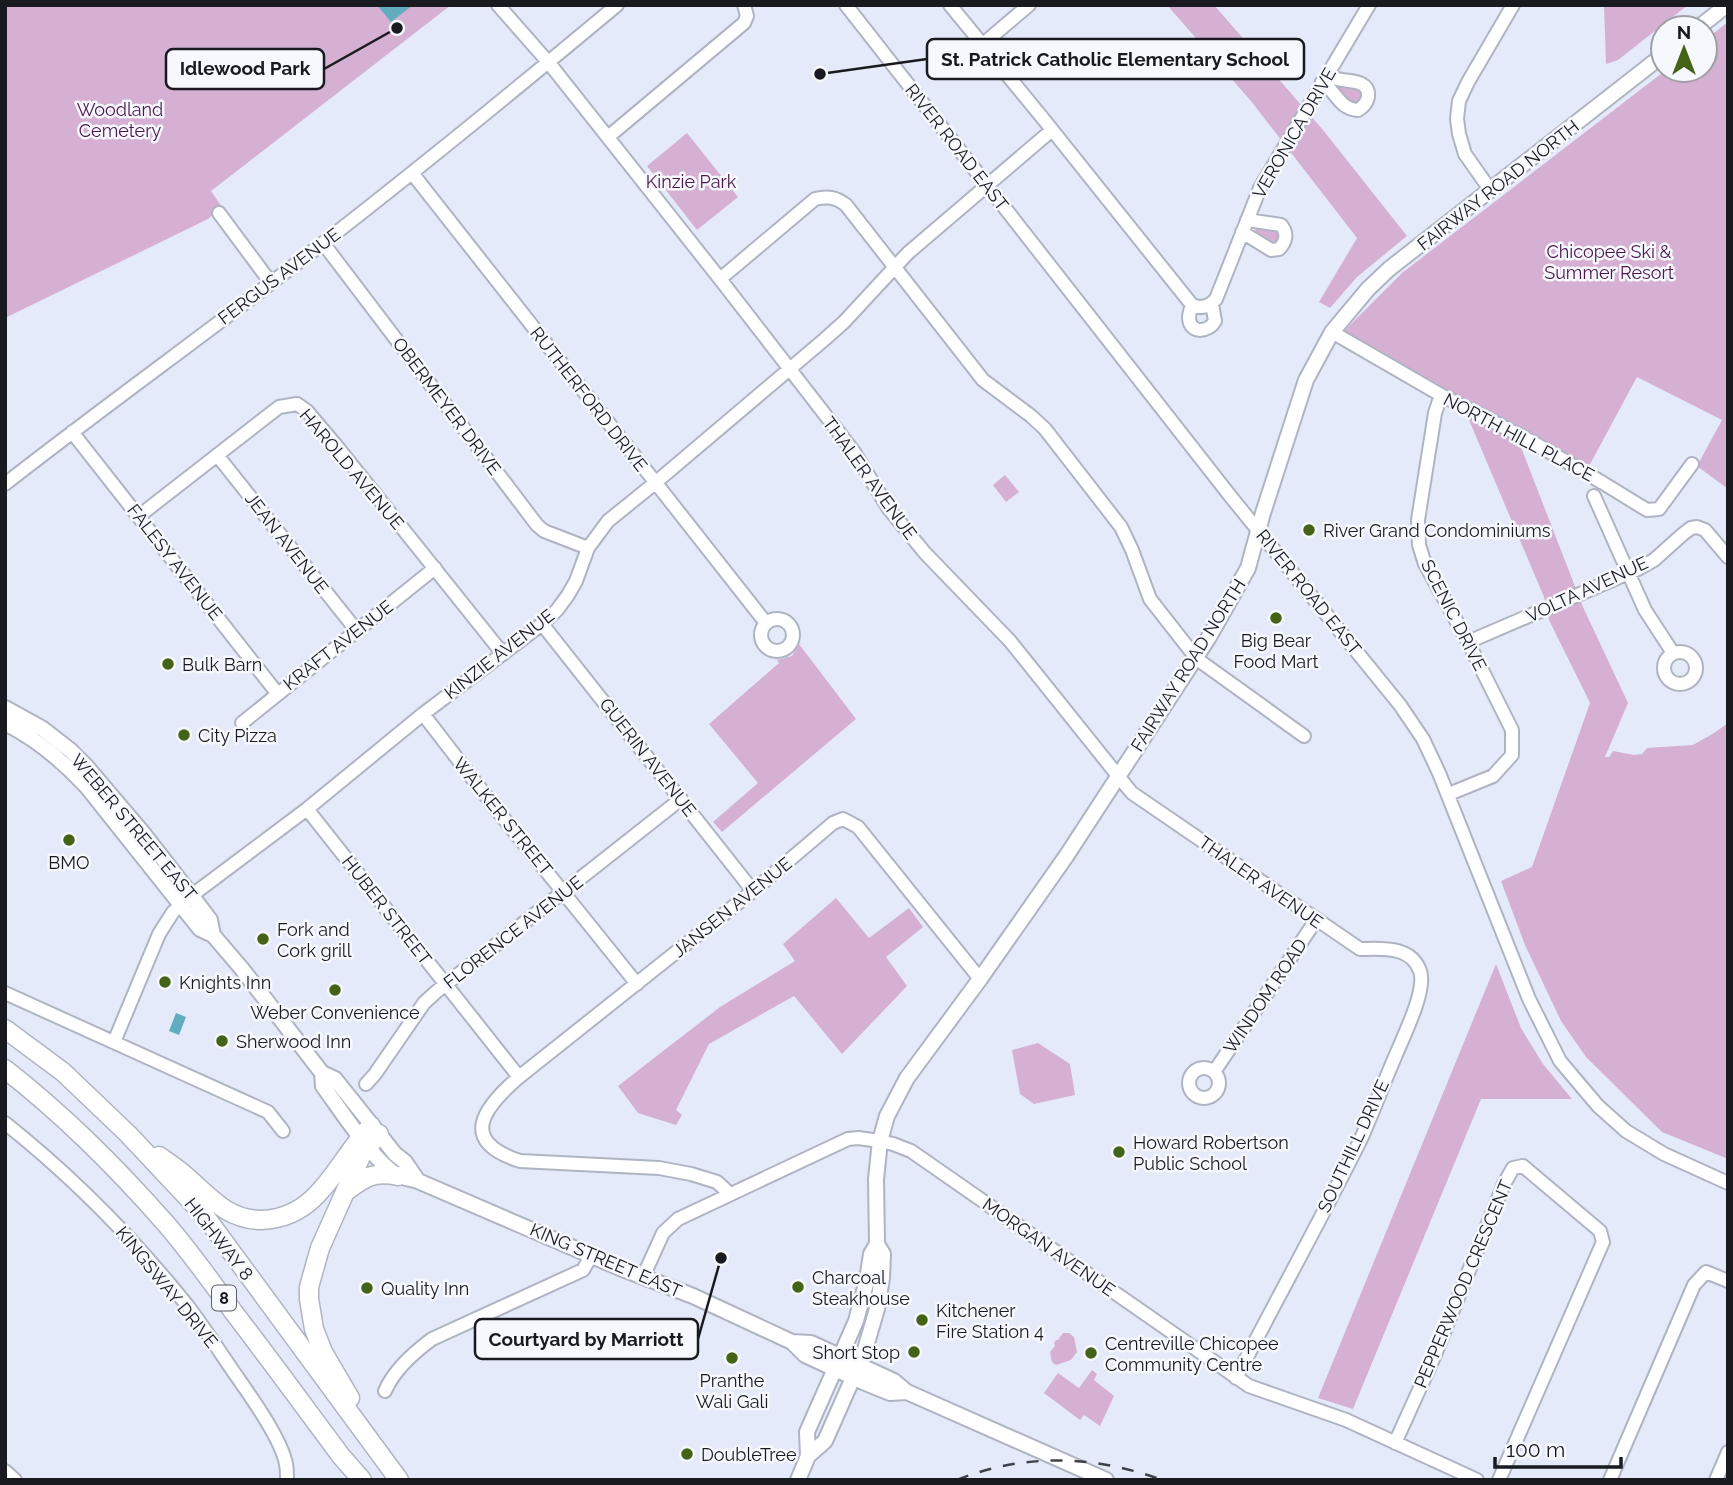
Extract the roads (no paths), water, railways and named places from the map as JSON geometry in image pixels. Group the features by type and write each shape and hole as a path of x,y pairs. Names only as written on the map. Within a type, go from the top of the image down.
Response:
{"highway":[{"name":"HIGHWAY 8","path":"5,1029 62,1072 128,1134 205,1216 399,1480"},
{"name":"HIGHWAY 8","path":"5,1069 78,1133 129,1183 168,1227 362,1480"},
{"path":"128,1134 228,1211 251,1219 264,1220 280,1219 306,1205 370,1136"},
{"path":"362,1431 351,1400 323,1352 314,1329 309,1287 315,1264 370,1136"},
{"path":"345,1192 363,1178 374,1174 398,1176"},
{"path":"341,1456 354,1480"}],"main road":[{"name":"FAIRWAY ROAD NORTH","path":"808,1455 825,1441 872,1330 880,1294 883,1254 877,1244 876,1179 880,1141 887,1116 907,1079 1062,862 1197,659 1229,603 1248,568 1306,380 1332,332 1368,289 1390,270 1649,66"},
{"name":"WEBER STREET EAST","path":"5,708 43,729 86,766 136,825 187,901"},
{"name":"WEBER STREET EAST","path":"5,723 39,743 71,769 187,901 210,920 213,935 322,1073 335,1079 370,1136"},
{"path":"370,1136 381,1161 398,1176"},
{"name":"KING STREET EAST","path":"370,1136 405,1162 418,1181"},
{"name":"KING STREET EAST","path":"398,1176 418,1181 591,1256 693,1296 792,1342 805,1355 838,1363 856,1371 890,1393 907,1392 1106,1480"},
{"name":"FAIRWAY ROAD NORTH","path":"808,1455 807,1432 859,1310 871,1254 877,1244"},
{"path":"797,1480 808,1455"}],"street":[{"name":"THALER AVENUE","path":"498,5 549,62 720,279 854,452 896,518 925,553 1010,641 1132,793 1360,949"},
{"name":"FERGUS AVENUE","path":"5,484 323,243 617,5"},
{"path":"608,137 744,23 747,16 744,5"},
{"name":"RIVER ROAD EAST","path":"846,5 1258,529 1400,705 1423,739 1449,794 1529,999 1560,1060 1598,1106 1626,1131 1664,1154 1728,1183"},
{"name":"VERONICA DRIVE","path":"950,5 1192,305 1190,323 1196,329 1205,330 1210,329 1215,321 1212,304 1260,188 1369,5"},
{"path":"983,44 1029,5"},
{"path":"1491,191 1465,154 1457,119 1460,101 1468,82 1513,5"},
{"name":"KINZIE AVENUE","path":"114,1042 159,934 169,918 422,714 542,624 568,595 588,548 608,521 790,370 844,322 908,253 1052,130"},
{"name":"RUTHERFORD DRIVE","path":"412,173 766,623"},
{"path":"720,279 808,203 823,197 839,200 846,205 983,380 1045,429 1121,527 1150,599 1197,659 1304,736"},
{"path":"219,213 271,283"},
{"name":"OBERMEYER DRIVE","path":"323,243 537,525 544,531 588,548"},
{"path":"1192,305 1202,307 1212,304"},
{"name":"NORTH HILL PLACE","path":"1332,332 1441,395 1540,446 1647,510 1659,509 1692,464"},
{"name":"SCENIC DRIVE","path":"1441,395 1435,413 1418,520 1419,545 1425,564 1512,730 1512,755 1493,776 1449,794"},
{"name":"HAROLD AVENUE","path":"139,516 279,407 297,404 307,411 331,439 503,654"},
{"name":"FALESY AVENUE","path":"72,432 277,693"},
{"name":"JEAN AVENUE","path":"217,455 357,631"},
{"path":"1594,496 1645,610 1673,653"},
{"name":"VOLTA AVENUE","path":"1468,642 1629,573 1654,560 1691,528 1704,530 1728,558"},
{"name":"KRAFT AVENUE","path":"242,723 435,568"},
{"name":"GUERIN AVENUE","path":"542,624 753,891"},
{"name":"WALKER STREET","path":"422,714 637,984"},
{"name":"FLORENCE AVENUE","path":"366,1084 424,1003 681,799"},
{"name":"HUBER STREET","path":"307,809 519,1077"},
{"name":"JANSEN AVENUE","path":"730,1194 717,1182 659,1168 520,1161 505,1156 487,1144 482,1128 483,1119 503,1090 753,891 833,822 843,819 858,827 980,979"},
{"name":"WINDOM ROAD","path":"1214,1072 1316,920"},
{"name":"SOUTHILL DRIVE","path":"1236,1378 1361,1138 1409,1023 1421,987 1420,971 1408,955 1390,949 1360,949"},
{"path":"5,993 268,1112 283,1131"},
{"name":"KINGSWAY DRIVE","path":"5,1123 80,1187 123,1231 188,1306 250,1395 281,1447 287,1480"},
{"name":"MORGAN AVENUE","path":"643,1277 663,1233 678,1219 848,1139 893,1144 911,1151 1249,1386 1346,1420 1477,1480"},
{"name":"PEPPERWOOD CRESCENT","path":"1395,1443 1434,1357 1504,1184 1513,1168 1523,1166 1600,1231 1603,1242 1499,1480"},
{"path":"385,1391 397,1372 418,1349 432,1339 583,1270 591,1256"},
{"path":"1610,1480 1693,1285 1706,1272 1728,1281"},
{"path":"1716,1480 1728,1452"},
{"path":"5,1472 15,1480"}],"water":[{"path":"377,5 413,5 391,22"},
{"path":"176,1013 186,1017 179,1035 169,1031"}],"railway":[{"path":"957,1480 1007,1465 1059,1460 1111,1466 1162,1480"}],"place":[{"name":"Idlewood Park","path":"397,28"},
{"name":"St. Patrick Catholic Elementary School","path":"820,74"},
{"name":"River Grand Condominiums","path":"1309,530"},
{"name":"Big Bear Food Mart","path":"1276,618"},
{"name":"Bulk Barn","path":"168,664"},
{"name":"City Pizza","path":"184,735"},
{"name":"BMO","path":"69,840"},
{"name":"Fork and Cork grill","path":"263,939"},
{"name":"Knights Inn","path":"165,982"},
{"name":"Weber Convenience","path":"335,990"},
{"name":"Sherwood Inn","path":"222,1041"},
{"name":"Howard Robertson Public School","path":"1119,1152"},
{"name":"Courtyard by Marriott","path":"721,1258"},
{"name":"Charcoal Steakhouse","path":"798,1287"},
{"name":"Quality Inn","path":"367,1288"},
{"name":"Kitchener Fire Station 4","path":"922,1320"},
{"name":"Short Stop","path":"914,1352"},
{"name":"Centreville Chicopee Community Centre","path":"1091,1353"},
{"name":"Pranthe Wali Gali","path":"732,1358"},
{"name":"DoubleTree","path":"687,1454"}],"park label":[{"name":"Woodland Cemetery","path":"120,119"},
{"name":"Kinzie Park","path":"691,181"},
{"name":"Chicopee Ski & Summer Resort","path":"1609,261"}]}
